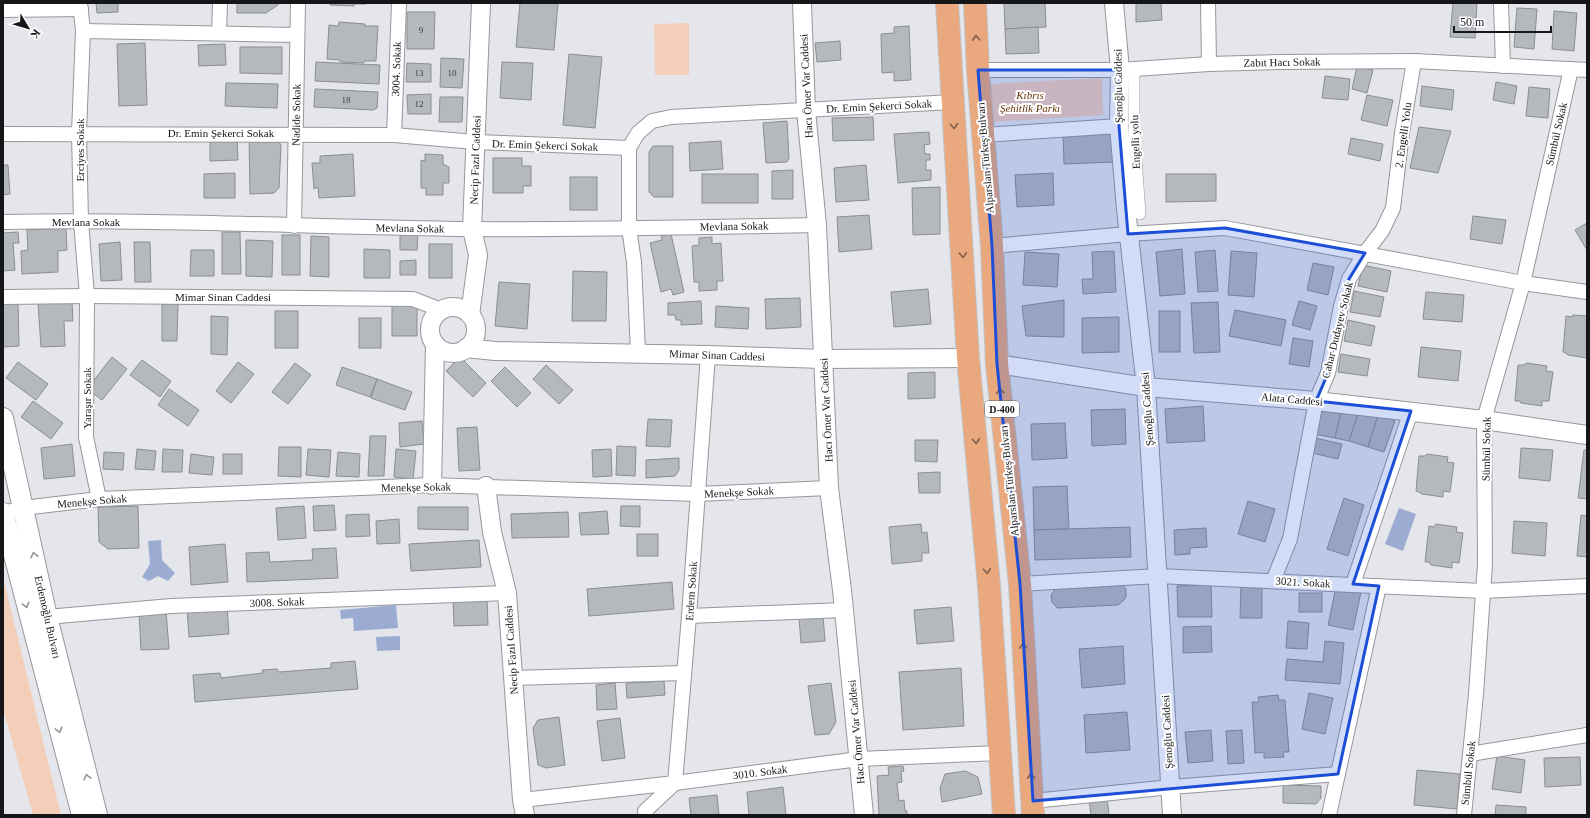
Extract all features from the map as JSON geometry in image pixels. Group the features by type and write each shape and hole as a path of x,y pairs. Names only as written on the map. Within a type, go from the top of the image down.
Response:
{"highway":[{"name":"D-400","path":"947,3 963,246 968,358 989,586 1004,815"},
{"name":"Alparslan Türkeş Bulvarı","path":"974,3 992,246 997,364 1020,584 1033,808"}],"main road":[{"name":"Erdemoğlu Bulvarı","path":"3,418 47,617 97,815"},
{"name":"Erdemoğlu Bulvarı","path":"3,513 82,815"}],"street":[{"path":"219,33 220,3"},
{"name":"Nadide Sokak","path":"294,226 298,3"},
{"name":"3004. Sokak","path":"394,135 399,3"},
{"name":"Necip Fazıl Caddesi","path":"470,315 478,255 472,229 481,3"},
{"name":"Hacı Ömer Var Caddesi","path":"802,3 806,110 817,225 829,488 844,610 864,815"},
{"name":"Şenoğlu Caddesi","path":"1114,3 1127,70 1119,126 1128,234 1146,387 1172,815"},
{"path":"1208,3 1209,64"},
{"path":"1501,3 1503,66"},
{"path":"3,10 81,6"},
{"name":"Erciyes Sokak","path":"81,6 83,31 79,133 81,221 87,296"},
{"path":"83,31 297,35"},
{"path":"1414,61 1587,70"},
{"name":"Zabıt Hacı Sokak","path":"978,70 1127,70 1209,64 1414,61"},
{"name":"2. Engelli Yolu","path":"1392,208 1398,173 1402,133 1414,61"},
{"name":"Sümbül Sokak","path":"1464,815 1484,590 1484,420 1522,283 1571,69"},
{"name":"Engelli yolu","path":"1127,70 1134,131 1140,214"},
{"name":"Dr. Emin Şekerci Sokak","path":"3,134 394,135 475,142 629,148 638,133 652,121 671,117 953,102"},
{"path":"983,135 1119,126"},
{"path":"629,148 629,228 634,262 638,353"},
{"name":"Cahar Dudayev Sokak","path":"1273,581 1290,538 1316,401 1328,373 1341,306 1349,279 1365,253 1382,231 1392,208"},
{"name":"Mevlana Sokak","path":"3,222 81,221 472,229 817,225"},
{"path":"992,246 1128,234 1225,228 1522,283 1587,292"},
{"name":"Mimar Sinan Caddesi","path":"3,298 87,296 413,299 441,310"},
{"name":"Yaraşır Sokak","path":"87,296 86,437 99,499"},
{"path":"453,307 460,308 470,315 474,321 475,336 466,348 453,353 440,349 435,344 431,338 431,322 435,315 441,310 453,307"},
{"path":"432,485 435,344"},
{"name":"Mimar Sinan Caddesi","path":"466,348 495,351 638,353 823,359 968,358"},
{"name":"Erdem Sokak","path":"675,783 708,355"},
{"name":"Alata Caddesi","path":"997,364 1146,387 1316,401 1411,411 1587,435"},
{"path":"1353,584 1411,411"},
{"name":"Menekşe Sokak","path":"3,513 23,508 99,499 432,485 698,494 829,488"},
{"name":"Necip Fazıl Caddesi","path":"486,486 492,532 507,593 523,808"},
{"name":"3021. Sokak","path":"1020,584 1158,576 1484,590 1587,586"},
{"path":"1329,815 1379,586"},
{"name":"3008. Sokak","path":"47,617 171,606 507,593"},
{"path":"689,616 844,610"},
{"path":"513,678 684,673"},
{"path":"1470,754 1587,735"},
{"name":"3010. Sokak","path":"523,808 675,783 859,759 999,753"},
{"path":"1033,808 1171,788 1338,774"},
{"path":"646,815 645,811 675,783"}],"highlighted area":[{"path":"978,70 1120,70 1119,126 1128,234 1225,228 1365,253 1349,279 1328,373 1316,401 1411,411 1353,584 1379,586 1338,774 1033,801 1020,584 997,364 992,246"}],"green space":[{"path":"689,23 689,75 655,75 654,24"},
{"name":"Kıbrıs Şehitlik Parkı","path":"1102,78 1103,115 992,122 990,84"},
{"path":"3,577 61,815 33,815 3,709"}],"water":[{"path":"1399,508 1416,514 1403,551 1385,544"},
{"path":"161,540 162,560 175,573 168,581 158,576 149,581 142,577 150,564 148,541"},
{"path":"396,605 398,628 354,631 353,618 341,619 340,610"},
{"path":"400,636 400,650 377,651 376,637"}],"building":[{"path":"96,3 118,3 118,12 97,13"},
{"path":"237,3 278,3 278,5 266,13 237,13"},
{"path":"330,3 366,4 354,4 354,6 330,5"},
{"path":"520,3 558,3 554,50 516,47"},
{"path":"1004,3 1045,3 1046,27 1005,29"},
{"path":"1136,3 1161,3 1162,20 1136,22"},
{"path":"1453,3 1477,3 1475,38 1450,37"},
{"path":"1517,8 1537,9 1534,49 1514,47"},
{"path":"1554,11 1577,13 1574,51 1552,49"},
{"path":"407,12 435,12 434,49 407,49"},
{"path":"339,22 365,24 365,26 378,26 376,61 364,61 364,63 340,62 340,60 327,59 329,25 338,26"},
{"path":"909,26 911,80 894,81 894,72 882,73 881,34 894,33 894,27"},
{"path":"1038,27 1039,53 1006,54 1005,29"},
{"path":"840,41 841,60 817,62 815,43"},
{"path":"145,43 147,105 119,106 117,44"},
{"path":"225,44 226,65 199,66 198,45"},
{"path":"240,47 282,47 282,74 240,73"},
{"path":"569,54 602,57 595,128 563,125"},
{"path":"441,58 464,59 462,88 440,87"},
{"path":"316,62 380,65 379,84 315,81"},
{"path":"502,62 533,63 531,100 500,98"},
{"path":"407,63 431,64 431,82 406,82"},
{"path":"1357,66 1373,70 1367,93 1352,89"},
{"path":"1325,76 1350,79 1348,100 1322,98"},
{"path":"1496,82 1517,86 1514,104 1493,100"},
{"path":"226,83 278,84 277,108 225,106"},
{"path":"1422,86 1454,90 1452,110 1420,106"},
{"path":"1529,87 1550,89 1548,118 1526,116"},
{"path":"315,89 378,92 377,108 373,110 314,107"},
{"path":"431,94 431,114 408,114 407,95"},
{"path":"1367,95 1393,100 1387,126 1361,120"},
{"path":"440,97 463,97 462,122 439,122"},
{"path":"873,117 874,140 833,141 832,118"},
{"path":"787,121 789,158 787,162 766,163 763,123"},
{"path":"1419,127 1451,131 1438,173 1410,168"},
{"path":"1113,129 1115,162 1064,164 1063,131"},
{"path":"929,132 930,144 924,145 925,154 930,154 930,160 926,160 926,170 931,170 931,180 898,183 894,134"},
{"path":"249,136 275,136 281,145 279,188 274,193 250,194"},
{"path":"237,138 238,160 210,161 210,139"},
{"path":"1351,138 1383,144 1380,161 1348,154"},
{"path":"721,141 723,169 690,171 689,143"},
{"path":"653,146 673,146 673,197 654,197 649,192 649,152"},
{"path":"353,154 355,196 319,198 318,187 314,189 312,163 320,163 320,156"},
{"path":"425,154 443,155 443,164 449,167 449,183 443,183 443,195 426,195 426,188 421,188 421,160 425,161"},
{"path":"493,158 522,158 522,166 531,166 531,186 523,186 523,193 493,193"},
{"path":"3,165 8,165 10,194 3,195"},
{"path":"866,165 869,200 836,202 834,168"},
{"path":"793,170 793,199 772,199 772,171"},
{"path":"235,173 235,198 204,198 204,174"},
{"path":"1053,173 1054,205 1017,207 1015,175"},
{"path":"702,174 758,174 758,203 702,203"},
{"path":"1166,174 1216,174 1216,201 1166,202"},
{"path":"570,177 597,177 597,210 570,210"},
{"path":"940,187 940,234 913,235 912,188"},
{"path":"869,215 872,249 839,252 837,217"},
{"path":"1473,216 1506,220 1502,244 1470,239"},
{"path":"1587,223 1587,250 1575,230"},
{"path":"66,228 67,250 58,251 58,272 22,274 21,251 28,250 27,230"},
{"path":"18,232 19,243 13,243 15,270 3,271 3,233"},
{"path":"222,232 240,232 241,274 222,274"},
{"path":"400,232 418,232 417,250 400,250"},
{"path":"671,234 684,292 673,295 671,289 661,292 650,243 662,240 661,236"},
{"path":"282,235 300,235 300,275 282,275"},
{"path":"311,236 329,237 329,277 310,276"},
{"path":"712,237 712,244 721,243 723,281 717,281 717,290 699,291 699,282 694,282 692,246 699,245 699,238"},
{"path":"246,240 273,241 272,277 246,276"},
{"path":"120,242 122,280 101,281 99,244"},
{"path":"134,242 150,242 151,282 135,282"},
{"path":"429,244 452,244 452,278 429,278"},
{"path":"364,249 390,250 390,278 364,278"},
{"path":"1182,249 1185,294 1160,296 1156,252"},
{"path":"191,250 214,250 214,276 190,276"},
{"path":"1215,250 1218,291 1198,292 1195,252"},
{"path":"1114,251 1116,292 1083,294 1082,279 1093,279 1092,252"},
{"path":"1231,251 1257,253 1254,297 1228,295"},
{"path":"1025,252 1059,254 1057,287 1023,285"},
{"path":"416,260 416,275 400,275 400,261"},
{"path":"1313,263 1334,267 1328,295 1307,290"},
{"path":"1363,265 1391,271 1387,292 1358,286"},
{"path":"573,271 607,272 606,321 572,321"},
{"path":"499,282 530,284 527,329 495,326"},
{"path":"928,289 931,324 894,327 891,292"},
{"path":"1354,291 1384,297 1380,317 1350,312"},
{"path":"1426,292 1464,295 1462,322 1423,319"},
{"path":"800,298 801,327 766,329 765,299"},
{"path":"1064,300 1064,337 1026,336 1022,306"},
{"path":"3,301 18,301 19,346 3,347"},
{"path":"72,301 73,321 64,321 65,346 41,347 38,303"},
{"path":"701,301 702,324 681,325 681,320 676,320 675,315 668,315 668,303"},
{"path":"1299,301 1317,306 1310,330 1292,325"},
{"path":"417,302 417,336 392,336 392,303"},
{"path":"1218,302 1220,352 1194,353 1191,303"},
{"path":"162,304 178,304 177,341 162,341"},
{"path":"716,306 749,308 748,329 715,327"},
{"path":"1235,310 1286,320 1281,346 1229,336"},
{"path":"275,311 298,311 298,348 275,348"},
{"path":"1159,311 1180,311 1180,352 1159,352"},
{"path":"1573,315 1587,316 1587,358 1568,355 1563,352 1566,316 1572,317"},
{"path":"211,316 228,317 227,355 211,354"},
{"path":"1119,317 1119,352 1082,353 1082,318"},
{"path":"359,318 381,318 381,348 359,348"},
{"path":"1348,320 1375,326 1371,346 1344,341"},
{"path":"1293,338 1313,341 1309,367 1289,364"},
{"path":"1421,347 1461,351 1458,381 1418,377"},
{"path":"1341,354 1370,359 1367,376 1338,372"},
{"path":"112,357 127,369 102,400 87,389"},
{"path":"460,357 486,383 473,397 446,371"},
{"path":"142,360 171,381 160,397 130,375"},
{"path":"18,362 48,384 36,400 6,378"},
{"path":"238,362 254,374 231,403 216,391"},
{"path":"295,363 311,375 288,404 272,392"},
{"path":"1526,363 1547,366 1546,371 1553,372 1549,401 1542,401 1542,406 1515,401 1518,365 1524,365"},
{"path":"546,365 573,390 559,404 533,379"},
{"path":"342,367 377,379 370,397 336,385"},
{"path":"505,367 531,393 517,407 491,381"},
{"path":"935,372 935,398 908,399 908,373"},
{"path":"377,379 412,392 405,410 371,398"},
{"path":"169,389 199,410 188,426 158,405"},
{"path":"33,401 63,423 51,439 21,417"},
{"path":"1203,406 1205,441 1167,443 1165,409"},
{"path":"1125,409 1126,444 1092,446 1091,410"},
{"path":"1319,409 1341,412 1335,438 1314,434"},
{"path":"1359,410 1378,415 1368,447 1349,441"},
{"path":"1359,410 1349,441 1335,438 1341,412"},
{"path":"1378,415 1395,421 1384,452 1368,447"},
{"path":"648,419 672,420 670,447 646,446"},
{"path":"422,421 424,444 400,447 399,423"},
{"path":"1065,423 1067,458 1032,460 1031,424"},
{"path":"477,427 480,470 459,471 457,428"},
{"path":"370,436 386,436 384,476 368,476"},
{"path":"1315,438 1342,444 1338,459 1312,453"},
{"path":"915,440 938,440 937,462 915,461"},
{"path":"72,444 75,476 44,479 41,448"},
{"path":"617,446 636,447 635,476 616,475"},
{"path":"279,447 301,447 301,477 278,476"},
{"path":"1521,448 1553,450 1550,481 1519,478"},
{"path":"137,449 156,451 154,470 135,469"},
{"path":"163,449 183,450 182,472 162,472"},
{"path":"308,449 331,450 329,477 306,475"},
{"path":"396,449 416,451 413,479 394,477"},
{"path":"611,449 612,476 593,477 592,450"},
{"path":"1584,450 1587,450 1587,499 1578,498"},
{"path":"104,452 124,453 123,470 103,469"},
{"path":"338,452 360,454 359,477 336,476"},
{"path":"191,454 214,457 212,475 189,473"},
{"path":"223,454 242,454 242,474 223,474"},
{"path":"1427,454 1448,457 1447,462 1454,463 1450,492 1443,491 1443,497 1422,494 1416,491 1419,456 1425,456"},
{"path":"679,458 679,470 675,476 646,478 646,460"},
{"path":"940,472 940,493 919,493 918,473"},
{"path":"1067,486 1069,529 1034,530 1033,487"},
{"path":"1344,498 1364,505 1348,556 1327,549"},
{"path":"1248,501 1275,509 1265,542 1238,534"},
{"path":"334,505 336,530 314,531 313,506"},
{"path":"138,506 139,548 108,549 99,542 98,507"},
{"path":"304,506 306,538 278,540 276,508"},
{"path":"621,506 640,506 640,527 620,526"},
{"path":"418,507 468,507 468,530 418,529"},
{"path":"607,511 609,534 581,535 579,513"},
{"path":"568,512 569,537 512,538 511,514"},
{"path":"369,514 370,536 346,537 346,515"},
{"path":"1581,515 1587,516 1587,557 1577,556"},
{"path":"399,519 400,543 377,544 376,521"},
{"path":"1514,521 1547,523 1545,556 1512,553"},
{"path":"921,524 922,533 927,532 929,553 922,553 922,561 892,564 889,527"},
{"path":"1436,524 1457,527 1456,532 1463,533 1459,563 1452,562 1452,568 1431,565 1429,562 1425,562 1429,526 1434,527"},
{"path":"1130,527 1131,557 1035,560 1034,530"},
{"path":"1206,528 1207,547 1190,548 1190,554 1175,555 1174,530"},
{"path":"637,534 658,534 658,556 637,556"},
{"path":"479,540 481,567 411,571 409,544"},
{"path":"225,544 228,582 191,585 189,547"},
{"path":"336,548 338,578 247,582 246,553 269,552 270,562 313,560 312,549"},
{"path":"672,582 674,609 589,616 587,589"},
{"path":"1121,583 1126,589 1126,597 1118,605 1057,608 1052,602 1051,595 1056,588"},
{"path":"1211,585 1212,617 1178,617 1177,586"},
{"path":"1241,586 1262,586 1262,618 1240,618"},
{"path":"1336,587 1361,592 1353,630 1328,625"},
{"path":"1299,593 1322,593 1322,612 1299,612"},
{"path":"487,597 488,625 454,626 453,598"},
{"path":"227,606 229,634 189,637 187,609"},
{"path":"951,607 954,641 917,644 914,610"},
{"path":"166,611 169,649 141,650 139,613"},
{"path":"823,616 825,641 801,643 799,618"},
{"path":"1288,621 1309,623 1307,649 1286,648"},
{"path":"1211,626 1212,652 1183,653 1183,627"},
{"path":"1325,641 1344,643 1340,684 1285,680 1287,659 1323,662"},
{"path":"1123,646 1125,684 1082,688 1079,649"},
{"path":"355,661 358,689 195,702 193,675 220,673 221,678 263,673 262,670 277,669 279,672 331,668 331,663"},
{"path":"961,668 964,726 903,730 899,672"},
{"path":"664,681 665,695 627,698 626,683"},
{"path":"615,683 617,709 597,710 596,685"},
{"path":"831,683 836,722 829,734 815,735 808,686"},
{"path":"1309,693 1333,698 1325,734 1302,729"},
{"path":"1278,695 1279,700 1285,700 1289,752 1283,752 1284,757 1264,758 1264,752 1255,753 1252,702 1259,702 1258,697"},
{"path":"1127,712 1130,750 1086,753 1084,715"},
{"path":"559,717 565,765 546,768 538,765 533,728 538,720"},
{"path":"620,718 625,758 602,761 597,721"},
{"path":"1211,730 1213,761 1188,763 1185,732"},
{"path":"1242,730 1244,763 1228,764 1226,731"},
{"path":"1497,756 1525,760 1521,793 1492,789"},
{"path":"1580,757 1581,785 1545,787 1544,758"},
{"path":"903,766 904,771 901,772 902,782 897,783 899,801 904,800 907,815 879,815 877,776 889,775 888,767"},
{"path":"1417,770 1460,774 1457,809 1414,805"},
{"path":"965,771 978,777 982,794 942,802 940,788 945,774"},
{"path":"1283,785 1321,786 1321,798 1316,804 1283,803"},
{"path":"783,787 786,815 749,815 747,792"},
{"path":"717,795 719,815 691,815 689,798"},
{"path":"1107,797 1109,815 1091,815 1089,799"},
{"path":"1496,805 1526,807 1526,815 1495,815"}]}
